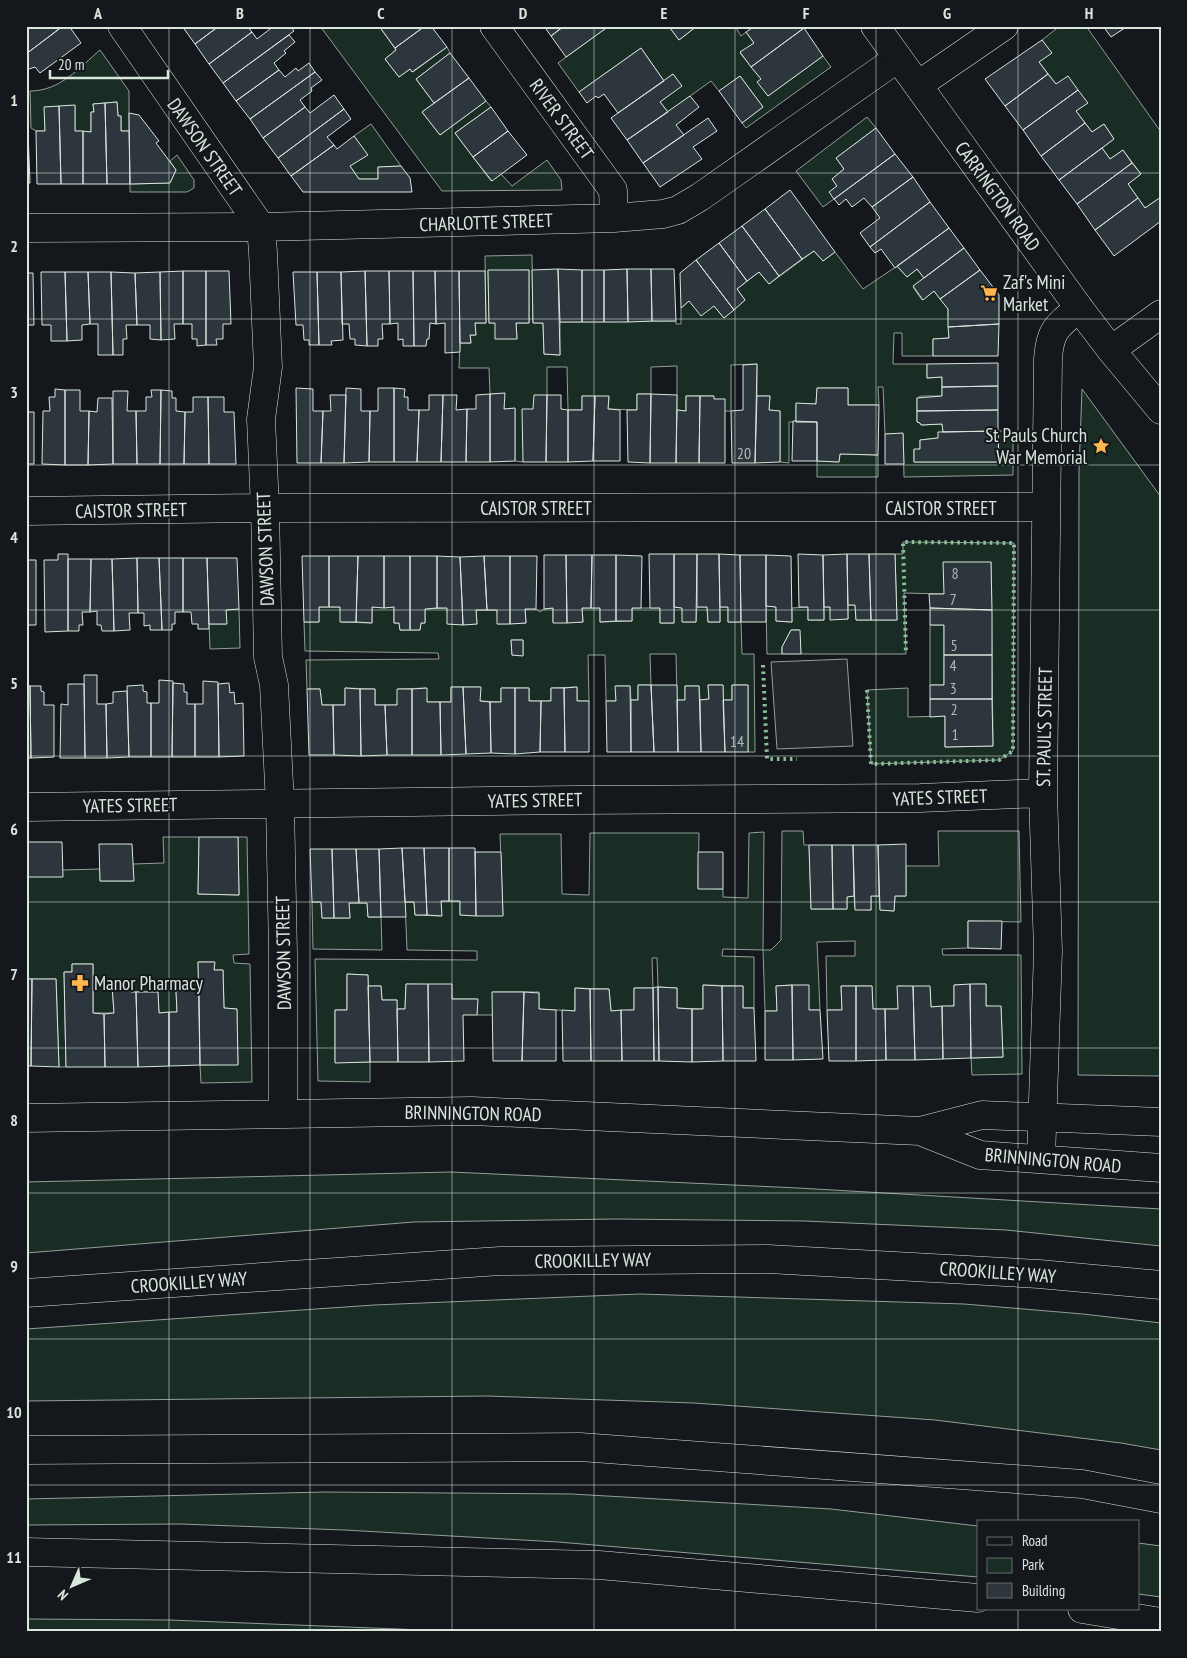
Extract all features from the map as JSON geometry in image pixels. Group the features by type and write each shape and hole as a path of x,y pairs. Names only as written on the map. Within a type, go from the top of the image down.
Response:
{"main road":[{"name":"DAWSON STREET","path":"122,26 260,227 263,252 268,367 261,419 268,657 274,686 280,804 283,1114"},
{"name":"RIVER STREET","path":"494,26 613,190 614,218"},
{"name":"CARRINGTON ROAD","path":"875,26 1079,308 1161,410"},
{"path":"918,85 1004,26"},
{"name":"CHARLOTTE STREET","path":"26,228 260,227 614,218 644,216 678,210 700,197 898,58"},
{"name":"ST. PAUL'S STREET","path":"1041,1159 1048,951 1043,793 1048,359 1049,341 1060,324 1079,308"},
{"path":"1111,350 1161,314"},
{"name":"CAISTOR STREET","path":"26,511 265,508 1046,507"},
{"name":"YATES STREET","path":"26,807 920,798 1043,793"},
{"name":"BRINNINGTON ROAD","path":"26,1118 472,1111 920,1131 982,1116 1161,1122"},
{"name":"BRINNINGTON ROAD","path":"920,1131 980,1155 1161,1168"},
{"name":"CROOKILLEY WAY","path":"26,1293 500,1261 748,1259 1029,1273 1161,1285"},
{"path":"26,1450 580,1447 1082,1484 1161,1499"},
{"path":"26,1552 599,1566 977,1598"},
{"path":"1088,1610 1161,1622"}],"green space":[{"path":"320,26 379,26 396,50 385,59 399,77 410,69 413,72 447,47 450,53 416,79 434,103 422,112 440,135 486,101 491,107 455,133 491,181 501,174 512,186 547,160 561,180 562,190 442,191"},
{"path":"609,26 673,26 670,28 679,40 697,26 735,26 741,36 746,32 754,43 740,53 761,79 758,82 768,96 823,56 831,67 746,128 742,123 763,107 740,76 719,91 711,81 668,112 660,102 681,86 673,74 664,81 641,48 579,92 558,63"},
{"path":"1060,26 1086,26 1161,132 1161,197 1145,208 1128,184 1141,174 1123,150 1110,159 1102,148 1114,139 1104,124 1092,132 1076,111 1087,103 1056,84 1039,62 1051,53 1042,40"},
{"path":"100,50 129,91 129,131 121,131 121,116 118,116 117,102 93,104 94,112 91,112 91,132 75,131 75,106 45,107 45,131 36,131 31,128 30,91 41,90 60,83 77,71"},
{"path":"867,117 876,128 836,158 844,169 832,179 837,186 834,199 823,207 796,171"},
{"path":"371,124 401,166 378,167 378,179 359,179 350,166 367,155 354,136"},
{"path":"177,155 194,180 194,188 187,192 130,192 130,184 170,183 176,170 170,161"},
{"path":"814,251 823,261 835,252 863,289 897,266 907,277 917,269 924,278 913,287 922,300 934,291 948,309 949,338 933,339 933,356 902,356 902,333 894,333 893,364 927,364 927,378 942,377 942,396 921,396 917,398 917,422 921,425 942,424 943,432 938,438 920,440 920,449 914,450 914,462 999,462 998,431 1013,431 1013,475 904,477 903,434 885,434 883,387 878,387 879,405 848,405 848,388 817,388 816,404 796,404 796,422 789,422 789,463 780,462 780,411 769,410 770,396 757,396 757,364 731,365 731,411 724,411 713,396 686,396 686,411 677,410 677,366 651,367 651,394 637,394 637,410 608,409 609,397 582,396 582,410 568,410 567,367 547,367 547,395 533,409 523,462 515,461 515,409 504,409 504,394 490,394 489,368 459,368 460,343 471,343 470,335 476,335 475,323 486,323 485,256 532,255 533,323 543,323 544,354 560,355 560,322 676,321 676,324 681,324 681,308 689,301 714,306 724,318 745,300 737,289 759,272 769,284","holes":["529,270 529,323 516,323 517,339 495,323 489,323 488,271"]},
{"path":"1082,389 1161,497 1161,1076 1078,1075 1079,470"},
{"path":"840,454 878,455 878,477 817,477 817,461 839,462"},
{"path":"903,542 1014,543 1013,751 999,760 871,764 867,690 908,688 908,717 945,716 945,747 993,746 991,562 944,594 904,593 906,654 801,654 799,630 791,630 782,647 782,654 767,654 766,606 776,607 776,621 792,622 792,608 808,607 808,620 824,620 824,607 830,607 831,619 848,619 848,605 855,605 856,620 897,620 895,554 903,554"},
{"path":"319,607 340,607 341,622 372,623 372,607 394,607 394,623 399,623 400,630 420,630 421,623 425,623 425,609 447,608 448,624 477,624 476,610 497,610 498,624 526,623 525,609 536,609 540,612 544,609 553,608 553,622 583,622 582,608 600,608 600,622 632,621 632,608 660,608 660,623 674,623 674,607 682,608 683,622 696,622 697,607 707,607 708,622 720,622 720,607 728,607 728,622 741,622 742,654 754,654 755,752 748,752 748,685 732,685 732,700 723,700 723,685 708,685 709,699 700,700 699,686 685,686 685,700 677,700 676,654 650,654 651,685 638,685 638,700 631,700 630,686 616,686 616,701 606,701 605,655 588,655 589,701 577,701 577,687 551,688 551,701 529,701 529,688 501,688 501,702 480,701 480,687 451,687 451,702 427,702 426,688 398,689 397,705 375,705 375,689 345,688 345,705 322,705 320,689 307,689 306,660 439,659 438,653 305,651 304,622 319,622","holes":["511,640 523,640 523,655 512,655"]},
{"path":"239,609 240,648 210,649 209,624 226,624 226,610"},
{"path":"930,625 944,625 944,685 930,685"},
{"path":"782,831 803,831 804,845 809,845 811,909 847,909 847,897 854,896 855,909 871,910 871,896 879,896 880,910 894,911 895,896 906,896 906,866 939,866 938,831 1019,831 1021,922 968,921 968,948 942,949 943,955 1021,955 1022,1074 972,1075 971,1058 1003,1057 1001,1007 986,1006 986,984 954,985 954,1006 931,1007 930,987 898,986 898,1009 873,1009 872,986 841,986 842,1010 827,1010 826,956 855,956 855,941 817,942 820,1010 809,1010 792,985 776,986 777,1011 765,1011 763,950 771,950 781,940"},
{"path":"764,832 763,950 723,949 722,956 754,957 754,1008 743,1008 743,986 703,985 703,1009 677,1008 677,988 658,987 657,958 652,958 653,988 634,988 634,1010 611,1011 609,989 575,988 575,1011 539,1009 539,992 493,992 493,1015 477,1015 477,999 452,999 451,985 406,984 405,1009 397,1009 397,1000 382,1000 381,986 368,986 368,975 347,974 347,1010 335,1010 335,1062 370,1062 370,1082 318,1081 315,959 477,960 477,951 407,950 405,902 414,902 415,915 441,916 441,901 460,901 460,915 503,915 500,834 561,834 562,894 589,895 590,833 699,833 698,888 723,889 723,897 748,898 749,833"},
{"path":"163,837 199,837 198,894 239,895 238,837 247,837 249,954 233,955 234,963 250,964 252,1082 201,1083 200,1065 238,1064 237,1009 224,1008 223,970 214,970 214,962 198,962 199,990 176,991 177,1012 159,1013 158,992 131,992 130,984 112,985 114,1013 93,1013 93,964 72,964 72,972 64,972 66,1067 59,1067 56,979 26,979 26,877 62,870 100,869 100,881 133,881 133,864 164,863"},
{"path":"312,902 321,902 322,918 350,918 349,903 367,903 368,917 381,917 382,950 313,949"},
{"path":"451,1172 798,1188 1161,1209 1161,1246 1006,1230 805,1221 616,1219 414,1222 26,1253 26,1182"},
{"path":"640,1294 964,1304 1161,1323 1161,1450 1121,1443 935,1420 694,1403 487,1396 26,1401 26,1329 374,1305"},
{"path":"325,1492 572,1494 831,1509 977,1526 977,1577 558,1542 344,1530 180,1524 26,1525 26,1499"},
{"path":"1140,1543 1161,1546 1161,1597 1140,1594"},
{"path":"26,1619 169,1620 474,1632 26,1632"}],"shaded area":[{"path":"847,659 853,746 777,749 771,662"}],"building":[{"path":"26,26 63,26 26,54"},
{"path":"63,26 69,26 81,43 40,73 35,67 26,70 26,54"},
{"path":"182,26 219,26 195,44"},
{"path":"219,26 247,26 252,32 209,64 195,44"},
{"path":"274,26 290,26 294,31 223,83 209,64 252,32 257,39"},
{"path":"379,26 425,26 395,48"},
{"path":"425,26 431,26 447,47 412,72 410,69 399,77 385,59 396,50 395,48"},
{"path":"544,26 564,26 551,36"},
{"path":"564,26 609,26 566,57 551,36"},
{"path":"673,26 697,26 679,40 670,28"},
{"path":"755,26 802,26 804,28 751,67 740,52 754,43 746,32"},
{"path":"1103,26 1128,26 1111,37"},
{"path":"804,28 823,56 768,96 757,82 761,79 751,67"},
{"path":"289,35 295,42 274,63 279,70 236,101 223,83"},
{"path":"1042,40 1052,53 1039,62 1048,74 1005,106 985,79"},
{"path":"641,48 664,81 618,113 604,94 598,98 596,96 587,103 579,92"},
{"path":"450,53 469,78 434,103 416,79"},
{"path":"309,63 315,72 250,119 236,101 279,70 285,77 296,68 298,71"},
{"path":"315,72 322,80 300,100 305,107 263,138 250,119"},
{"path":"673,74 682,86 660,102 668,112 627,140 611,118"},
{"path":"1048,74 1056,84 1068,76 1078,90 1023,130 1005,106"},
{"path":"740,76 763,107 742,123 719,91"},
{"path":"469,78 486,101 440,135 422,112"},
{"path":"1078,90 1088,103 1076,111 1085,123 1041,156 1023,130"},
{"path":"334,95 344,109 278,158 263,138 305,107 310,113"},
{"path":"690,96 699,107 676,125 684,135 643,163 627,140"},
{"path":"117,102 118,116 121,116 121,131 129,131 130,184 107,184 105,103"},
{"path":"105,103 107,184 83,184 83,131 91,132 91,112 94,112 93,104"},
{"path":"75,105 75,131 83,131 83,184 61,184 59,106"},
{"path":"59,106 61,184 37,184 36,131 45,131 44,107"},
{"path":"491,107 508,131 473,157 455,133"},
{"path":"344,109 351,119 327,137 334,145 291,176 278,158"},
{"path":"129,113 139,115 159,141 156,143 176,170 170,183 130,184"},
{"path":"708,118 717,131 693,147 702,159 660,187 643,163"},
{"path":"1085,123 1092,132 1104,124 1114,139 1059,180 1041,156"},
{"path":"876,128 895,154 834,199 829,192 837,186 832,179 844,169 836,158"},
{"path":"508,131 527,155 492,181 473,157"},
{"path":"26,132 28,132 30,183 26,183"},
{"path":"354,136 368,155 350,166 359,179 378,179 378,167 401,166 410,178 412,192 303,192 291,176 334,145 337,149"},
{"path":"1102,148 1110,159 1123,150 1132,163 1077,204 1059,180"},
{"path":"895,154 913,177 872,207 864,198 852,207 846,199 839,205 834,199"},
{"path":"1132,163 1141,174 1128,184 1138,198 1095,230 1077,204"},
{"path":"913,177 930,202 870,247 860,233 880,218 872,207"},
{"path":"790,190 835,252 823,261 814,251 802,259 765,209"},
{"path":"1161,197 1161,221 1114,256 1095,230 1138,198 1145,208"},
{"path":"930,202 949,228 895,268 881,249 875,253 870,247"},
{"path":"765,209 802,259 779,276 742,226"},
{"path":"742,226 779,276 769,284 759,272 747,281 719,243"},
{"path":"949,228 964,248 924,278 917,269 907,277 897,266"},
{"path":"719,243 747,281 737,289 745,300 734,310 696,260"},
{"path":"964,248 980,270 940,299 934,291 923,300 913,286"},
{"path":"696,260 734,310 724,318 714,306 701,316 689,301 681,308 680,273"},
{"path":"558,269 582,270 582,322 560,322"},
{"path":"558,269 560,355 544,354 543,323 533,323 532,270"},
{"path":"627,269 651,269 652,321 628,322"},
{"path":"627,269 628,322 604,322 604,270"},
{"path":"651,269 674,269 676,321 652,321"},
{"path":"488,270 529,270 529,323 516,323 517,339 495,339 495,323 489,323"},
{"path":"582,270 604,270 604,322 582,322"},
{"path":"980,270 999,295 999,324 948,327 948,309 940,299"},
{"path":"183,271 206,271 206,345 197,346 197,339 192,339 192,324 183,324"},
{"path":"183,271 183,324 174,324 175,339 161,340 160,272"},
{"path":"206,271 229,271 231,324 223,324 223,339 216,339 217,345 206,345"},
{"path":"365,271 389,271 390,324 382,324 383,339 378,339 378,346 367,346"},
{"path":"365,271 367,346 355,345 355,339 350,339 349,324 342,324 341,272"},
{"path":"389,271 413,271 414,346 403,346 403,339 398,340 398,323 390,324"},
{"path":"413,271 435,271 436,324 430,323 429,339 427,339 426,346 414,346"},
{"path":"435,271 459,271 460,352 445,353 445,323 436,324"},
{"path":"459,271 485,271 486,323 475,323 476,335 470,335 471,343 460,343"},
{"path":"41,272 65,272 67,341 51,341 51,325 42,325"},
{"path":"65,272 88,272 90,324 82,325 82,340 67,341"},
{"path":"88,272 111,272 113,355 98,355 98,324 90,324"},
{"path":"111,272 135,273 137,325 126,325 127,339 123,339 123,355 113,355"},
{"path":"160,272 161,340 150,339 150,325 137,325 135,273"},
{"path":"293,272 317,272 319,345 309,345 309,340 304,340 303,325 296,325"},
{"path":"317,272 341,272 343,340 331,341 332,345 319,345"},
{"path":"26,273 33,273 34,325 26,325"},
{"path":"999,324 998,356 933,356 933,339 949,338 948,327"},
{"path":"998,363 998,386 942,387 942,377 927,378 927,364"},
{"path":"757,364 755,463 732,463 731,411 743,410 743,365"},
{"path":"998,386 998,410 917,411 917,398 942,396 942,387"},
{"path":"296,388 313,389 313,411 323,411 321,463 297,463"},
{"path":"346,388 361,389 361,411 370,411 369,462 344,463"},
{"path":"378,388 394,388 394,462 369,462 370,411 378,411"},
{"path":"394,388 405,389 404,397 408,397 408,410 419,410 417,462 394,462"},
{"path":"817,388 848,388 848,405 879,405 878,455 840,454 839,462 817,461 817,422 796,422 796,403 816,404"},
{"path":"55,389 65,390 65,465 42,464 43,411 50,411 49,397 55,397"},
{"path":"65,390 80,390 80,411 89,411 88,465 65,465"},
{"path":"151,390 161,390 160,464 137,464 136,411 146,411 146,397 152,397"},
{"path":"161,390 172,391 172,398 176,398 176,411 185,412 184,464 160,464"},
{"path":"113,391 128,391 127,411 136,411 137,464 113,464"},
{"path":"505,393 504,409 515,408 515,461 490,462 490,394"},
{"path":"490,394 490,462 466,462 467,409 476,409 476,395"},
{"path":"637,394 651,394 650,463 628,462 627,410 637,410"},
{"path":"651,394 677,395 676,463 650,463"},
{"path":"330,395 346,395 344,463 321,463 323,411 331,411"},
{"path":"429,395 443,395 441,462 417,462 419,410 429,410"},
{"path":"443,395 457,395 456,410 467,409 466,462 441,462"},
{"path":"534,395 547,395 546,462 523,462 522,409 533,409"},
{"path":"547,395 561,395 561,409 568,410 568,462 546,462"},
{"path":"582,396 595,396 593,461 568,462 568,410 582,410"},
{"path":"595,396 609,396 608,409 620,410 620,461 593,461"},
{"path":"686,396 700,396 699,463 676,463 677,410 686,411"},
{"path":"700,396 714,396 714,399 725,399 725,463 699,463"},
{"path":"757,396 770,396 769,410 780,411 780,462 755,463"},
{"path":"193,397 208,397 209,464 184,464 185,412 193,412"},
{"path":"208,397 224,397 224,412 234,412 236,464 209,464"},
{"path":"98,398 112,398 113,464 88,465 89,411 97,412"},
{"path":"998,410 998,431 943,432 942,424 921,425 917,422 917,411"},
{"path":"26,412 34,412 34,464 26,464"},
{"path":"793,421 817,422 817,461 792,461"},
{"path":"998,431 999,462 914,462 914,449 920,449 920,440 938,438 938,432"},
{"path":"903,433 904,464 885,464 885,434"},
{"path":"58,554 68,554 68,631 45,632 44,560 58,560"},
{"path":"649,554 674,554 674,623 660,623 660,608 650,608"},
{"path":"674,554 697,554 696,622 682,622 682,608 674,607"},
{"path":"697,554 719,554 720,622 708,622 707,607 697,607"},
{"path":"719,554 740,555 741,622 728,622 728,607 720,607"},
{"path":"798,554 823,555 824,620 808,620 808,607 799,607"},
{"path":"847,554 869,554 871,620 856,620 855,605 848,605"},
{"path":"847,554 848,619 830,620 830,607 824,607 823,555"},
{"path":"869,554 895,554 897,620 871,620"},
{"path":"544,555 566,555 567,623 553,623 553,608 544,609"},
{"path":"566,555 592,555 591,608 582,608 583,622 567,623"},
{"path":"592,555 616,555 616,621 600,622 600,608 591,608"},
{"path":"616,555 642,556 641,608 632,608 632,621 616,621"},
{"path":"740,555 766,555 766,622 741,622"},
{"path":"766,555 791,556 792,622 776,621 776,607 766,606"},
{"path":"302,556 329,556 329,607 319,607 319,622 304,622"},
{"path":"329,556 358,556 356,622 340,622 340,607 329,607"},
{"path":"358,556 384,556 384,608 372,607 372,623 356,622"},
{"path":"384,556 410,556 410,630 400,630 399,623 394,623 394,607 384,608"},
{"path":"410,556 437,556 437,608 425,609 425,623 421,623 420,630 410,630"},
{"path":"437,556 460,557 463,625 447,624 447,608 437,608"},
{"path":"484,556 510,556 510,624 497,624 497,610 487,610"},
{"path":"484,556 487,610 476,610 477,624 463,625 460,557"},
{"path":"510,556 537,556 536,609 525,609 526,623 510,624"},
{"path":"137,558 159,558 162,630 150,630 150,625 144,626 144,613 138,613"},
{"path":"137,558 138,613 129,613 130,630 114,631 112,559"},
{"path":"159,558 183,558 183,612 175,612 175,624 172,624 172,630 162,630"},
{"path":"183,558 207,558 209,629 198,629 198,624 192,624 191,612 183,612"},
{"path":"207,558 237,558 239,609 226,610 227,624 209,624"},
{"path":"68,559 91,559 90,612 82,612 83,625 79,625 79,631 68,631"},
{"path":"91,559 112,559 114,631 102,631 101,625 97,625 97,611 90,612"},
{"path":"26,560 36,560 36,625 28,625 28,639 26,640"},
{"path":"943,562 991,562 992,610 930,608 929,594 944,594"},
{"path":"930,608 992,610 992,655 944,655 944,625 930,625"},
{"path":"791,630 800,630 801,654 782,654 782,647"},
{"path":"511,640 523,640 523,656 512,655"},
{"path":"944,655 992,655 992,699 930,699 930,685 944,685"},
{"path":"84,675 97,675 97,704 106,704 107,758 85,758"},
{"path":"159,680 173,681 172,757 151,757 151,703 159,703"},
{"path":"203,681 218,682 219,757 195,757 195,704 203,704"},
{"path":"173,683 184,684 184,692 187,692 187,704 195,704 195,757 172,757"},
{"path":"229,683 230,693 234,692 235,704 243,703 244,756 219,757 218,684"},
{"path":"68,684 84,684 85,758 60,758 61,704 68,705"},
{"path":"26,685 30,686 31,758 26,758"},
{"path":"143,685 143,691 147,692 147,703 151,703 151,757 129,757 127,686"},
{"path":"638,685 651,685 654,752 631,752 631,700 638,700"},
{"path":"651,685 677,685 678,752 654,752"},
{"path":"708,685 723,685 725,752 701,752 700,700 709,699"},
{"path":"732,685 748,685 748,752 725,752 723,700 732,700"},
{"path":"30,686 41,686 41,691 44,692 44,705 54,705 54,757 31,758"},
{"path":"615,686 630,686 631,752 607,752 606,701 616,701"},
{"path":"685,686 699,686 701,752 678,752 677,700 685,700"},
{"path":"451,687 463,687 466,754 441,755 440,702 451,702"},
{"path":"463,687 481,687 480,701 490,702 491,753 466,754"},
{"path":"577,687 577,701 589,701 589,752 565,752 564,688"},
{"path":"345,688 360,689 361,756 334,755 333,705 345,705"},
{"path":"427,688 427,702 440,702 441,755 412,755 412,689"},
{"path":"501,688 515,688 515,754 491,753 490,702 501,702"},
{"path":"515,688 529,688 529,701 541,701 540,752 515,754"},
{"path":"551,688 564,688 565,752 540,752 541,701 551,701"},
{"path":"307,689 320,689 322,705 333,705 334,755 309,755"},
{"path":"360,689 375,689 375,705 385,705 387,755 361,756"},
{"path":"397,689 412,689 412,755 387,755 385,705 397,705"},
{"path":"127,691 129,757 107,758 106,704 113,703 113,692"},
{"path":"930,699 992,699 993,746 945,747 945,716 930,717"},
{"path":"199,837 238,837 239,895 198,894"},
{"path":"26,842 62,842 63,877 26,877"},
{"path":"99,844 132,844 134,881 100,881"},
{"path":"906,844 906,896 895,896 894,911 880,910 878,845"},
{"path":"809,845 832,845 833,909 811,909"},
{"path":"832,845 853,845 854,896 847,897 847,909 833,909"},
{"path":"853,845 878,845 879,896 871,896 871,910 855,910"},
{"path":"402,848 424,848 427,915 415,915 414,902 405,902"},
{"path":"402,848 406,917 381,917 379,849"},
{"path":"424,848 449,848 449,901 441,901 442,916 427,915"},
{"path":"449,848 475,848 476,916 460,915 460,901 449,901"},
{"path":"310,849 332,849 334,918 322,918 321,902 312,902"},
{"path":"332,849 356,849 359,903 349,903 350,918 334,918"},
{"path":"356,849 379,849 381,917 368,917 367,903 359,903"},
{"path":"475,852 501,852 503,916 476,916"},
{"path":"698,852 723,852 723,889 698,889"},
{"path":"968,921 1002,921 1001,949 968,948"},
{"path":"198,962 215,962 214,970 223,970 224,1008 237,1009 238,1065 200,1065"},
{"path":"72,964 93,964 93,1013 104,1014 105,1067 66,1067 64,972 72,972"},
{"path":"347,974 368,975 370,1062 335,1063 335,1010 347,1010"},
{"path":"26,979 32,979 31,1066 26,1066"},
{"path":"32,979 56,979 59,1067 31,1066"},
{"path":"131,984 131,992 136,992 138,1067 105,1067 104,1014 114,1013 112,985"},
{"path":"406,984 428,984 429,1062 398,1062 397,1009 405,1009"},
{"path":"428,984 452,984 452,999 478,999 477,1015 463,1015 464,1061 429,1062"},
{"path":"970,984 986,984 986,1006 1001,1006 1003,1057 971,1058"},
{"path":"970,984 971,1058 943,1059 942,1006 954,1006 954,985"},
{"path":"703,985 722,986 723,1061 692,1062 692,1009 703,1009"},
{"path":"792,985 809,985 809,1010 820,1010 823,1059 793,1060"},
{"path":"792,985 793,1060 765,1060 765,1011 777,1011 776,986"},
{"path":"368,986 381,986 382,1000 397,1000 398,1062 370,1062"},
{"path":"722,986 743,986 743,1008 754,1008 756,1061 723,1061"},
{"path":"841,986 856,986 856,1061 829,1061 827,1010 842,1010"},
{"path":"856,986 872,986 873,1009 885,1009 886,1060 856,1061"},
{"path":"897,986 913,986 915,1060 886,1060 885,1009 898,1009"},
{"path":"913,986 930,986 931,1007 942,1006 943,1059 915,1060"},
{"path":"658,987 659,1061 654,1061 653,988"},
{"path":"658,987 677,988 677,1008 692,1009 692,1062 659,1061"},
{"path":"575,988 590,989 591,1061 563,1061 562,1010 575,1011"},
{"path":"634,988 653,988 654,1061 622,1061 621,1010 634,1010"},
{"path":"590,989 609,989 611,1011 621,1010 622,1061 591,1061"},
{"path":"199,990 200,1065 169,1066 169,1012 177,1012 176,991"},
{"path":"136,992 158,992 159,1013 169,1012 169,1066 138,1067"},
{"path":"492,992 524,992 522,1061 493,1061"},
{"path":"524,992 539,993 539,1009 556,1010 556,1061 522,1061"}],"hedge":[{"path":"867,690 871,764 999,760 1013,751 1014,543 903,542 906,654"},
{"path":"763,665 767,759 797,759"}],"place":[{"name":"Zaf's Mini Market","path":"989,293"},
{"name":"St Pauls Church War Memorial","path":"1101,446"},
{"name":"Manor Pharmacy","path":"80,983"}]}
